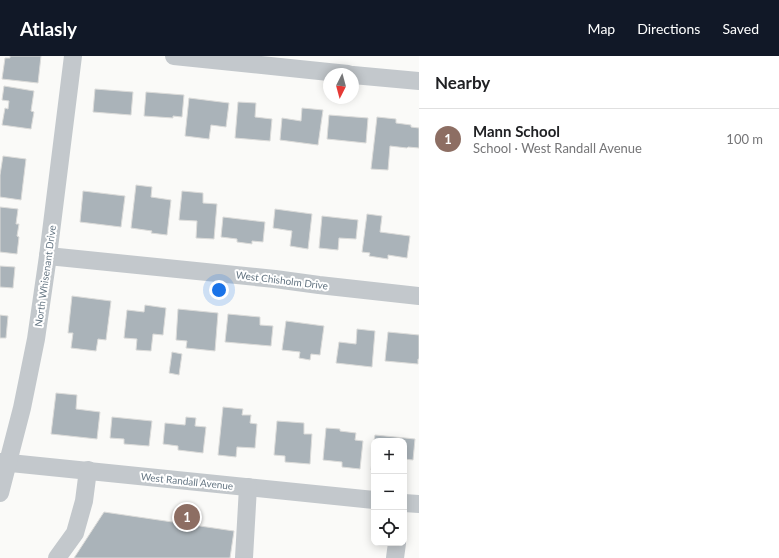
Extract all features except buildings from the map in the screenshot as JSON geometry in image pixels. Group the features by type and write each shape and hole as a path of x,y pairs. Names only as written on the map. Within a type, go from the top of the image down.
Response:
{"street":[{"name":"North Whisenant Drive","path":"0,493 4,462 22,408 36,340 73,56"},
{"path":"174,56 323,71"},
{"path":"359,75 419,82"},
{"name":"West Chisholm Drive","path":"48,256 271,278 419,296"},
{"name":"West Randall Avenue","path":"4,462 371,500"},
{"path":"57,558 75,533 84,501 88,470"},
{"path":"244,558 248,487"},
{"path":"407,503 419,504"},
{"path":"395,558 396,546"}],"place":[{"name":"Mann School","path":"187,517"}]}
